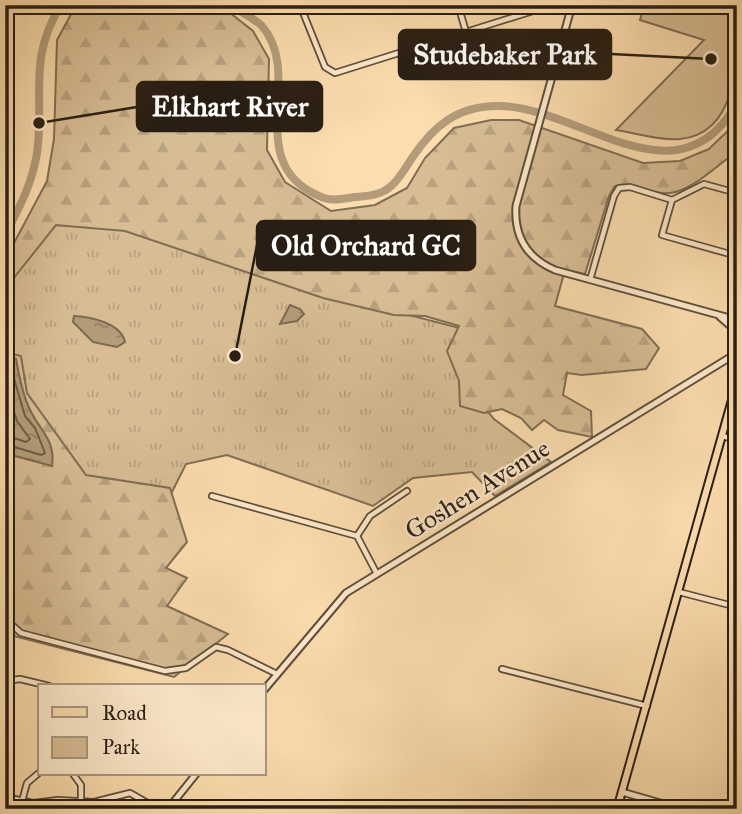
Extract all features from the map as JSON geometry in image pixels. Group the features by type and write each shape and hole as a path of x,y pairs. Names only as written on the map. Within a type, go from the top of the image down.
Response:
{"main road":[{"path":"617,809 737,382"}],"street":[{"path":"300,5 331,73 552,5"},
{"path":"458,5 471,48 482,57 540,66"},
{"path":"572,5 516,206 515,220 520,239 530,255 548,267 735,322"},
{"path":"590,280 614,196 619,188 630,187 672,200 704,184 737,193"},
{"path":"672,200 662,235 737,256"},
{"path":"720,317 737,332"},
{"name":"Goshen Avenue","path":"266,688 335,604 377,574 737,353"},
{"path":"722,436 737,440"},
{"path":"357,536 370,516 407,491"},
{"path":"212,496 357,536 377,574"},
{"path":"678,592 737,607"},
{"path":"5,619 21,633 159,670 186,668 216,647 277,674"},
{"path":"502,669 647,706"},
{"path":"5,681 20,679 41,684"},
{"path":"22,801 27,783 38,774"},
{"path":"75,776 81,785 81,801"},
{"path":"168,809 194,776"},
{"path":"622,792 681,809"},
{"path":"5,797 22,801 94,802 130,793 158,809"}],"green space":[{"path":"76,5 220,5 253,31 269,59 267,150 285,182 331,211 375,205 407,188 425,158 454,128 491,120 519,120 643,163 680,161 709,149 737,122 737,157 731,156 694,184 670,193 615,186 609,196 585,274 565,270 555,306 642,329 659,348 646,369 582,375 567,373 563,395 591,411 592,437 558,430 544,420 532,430 521,418 502,409 484,413 460,406 459,381 447,351 459,326 425,316 394,315 323,298 125,231 56,225 5,289 5,260 47,181 54,139 57,40"},
{"path":"644,5 737,5 737,44 732,87 715,122 700,133 672,139 616,130 704,40 640,20"},
{"path":"56,225 131,227 340,297 463,329 466,384 494,419 551,462 495,496 472,472 413,478 373,506 227,455 186,464 169,498 69,491 5,421 5,280"},
{"path":"5,352 21,356 27,393 86,475 170,488 187,542 166,568 187,578 167,606 228,634 174,677 14,636 5,645"}],"water":[{"path":"290,305 304,314 297,321 280,324"},
{"path":"74,316 112,326 118,330 125,342 117,347 93,342 73,322"},
{"path":"5,354 16,359 28,406 50,443 52,466 15,456 5,449"}],"waterway":[{"path":"5,235 34,169 38,145 41,57 51,24 61,5"},
{"path":"231,5 262,26 274,46 278,69 278,140 283,162 296,181 328,199 369,196 386,190 438,127 471,109 498,106 529,110 625,144 657,150 686,148 713,134 737,103"}],"place":[{"name":"Studebaker Park","path":"711,59"},
{"name":"Elkhart River","path":"39,123"},
{"name":"Old Orchard GC","path":"235,356"}]}
